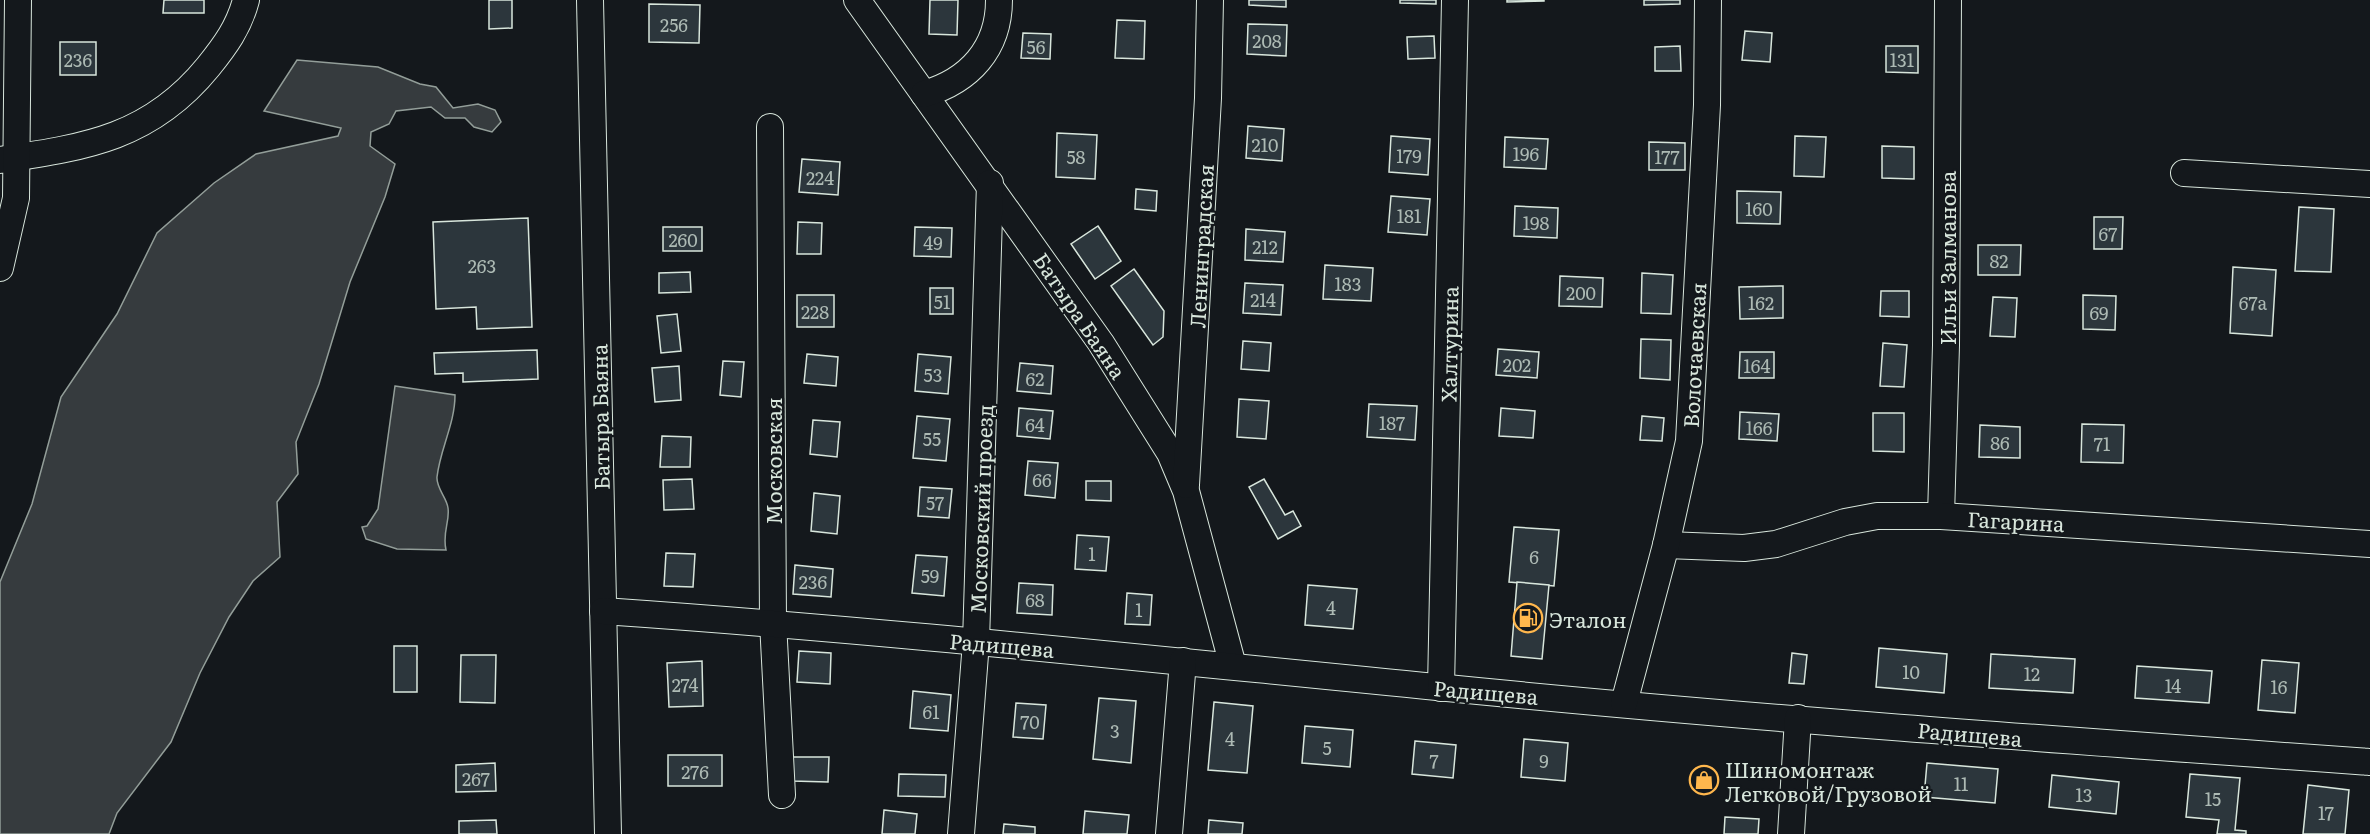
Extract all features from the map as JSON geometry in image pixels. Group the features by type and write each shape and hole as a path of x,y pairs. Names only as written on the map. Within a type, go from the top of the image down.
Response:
{"street":[{"path":"0,268 16,198 9,159 18,0"},
{"path":"9,159 116,137 142,125 189,91 228,42 242,14 246,0"},
{"name":"Батыра Баяна","path":"590,0 608,834"},
{"name":"Батыра Баяна","path":"858,0 990,183 1149,417 1170,453 1186,491 1233,666"},
{"path":"924,94 948,87 967,74 986,51 994,31 999,0"},
{"name":"Ленинградская","path":"1186,491 1208,98 1210,0"},
{"name":"Халтурина","path":"1441,688 1455,0"},
{"name":"Волочаевская","path":"1624,703 1666,545 1689,441 1707,105 1708,0"},
{"name":"Ильи Залманова","path":"1941,516 1946,345 1948,0"},
{"name":"Московская","path":"770,127 773,622 782,795"},
{"path":"2184,173 2370,184"},
{"name":"Московский проезд","path":"961,834 976,642 990,183"},
{"name":"Гагарина","path":"1666,545 1744,548 1776,544 1845,522 1877,516 1941,516 2370,544"},
{"name":"Радищева","path":"603,611 773,622 1441,688 2370,762"},
{"path":"1169,834 1183,661"},
{"path":"1791,834 1798,718"}],"shaded area":[{"path":"297,60 378,67 420,84 436,87 453,108 478,104 495,110 501,122 492,132 474,127 465,118 445,118 431,107 396,111 389,124 371,132 370,146 395,164 385,197 350,282 319,384 296,442 298,474 277,502 280,557 253,581 229,617 200,673 171,742 117,813 109,834 0,834 0,582 32,504 61,397 117,314 157,233 214,183 256,154 338,136 341,128 264,111"},
{"path":"395,386 455,395 453,416 437,477 448,508 446,550 397,549 366,539 362,527 367,526 378,509"}],"building":[{"path":"164,0 204,0 204,13 163,13"},
{"path":"489,0 512,0 512,28 489,29"},
{"path":"930,0 958,0 957,35 929,34"},
{"path":"1249,0 1286,0 1286,7 1249,5"},
{"path":"1400,0 1436,0 1436,4 1400,3"},
{"path":"1507,0 1544,0 1544,1 1507,2"},
{"path":"1644,0 1680,0 1680,4 1644,5"},
{"path":"649,4 700,5 699,43 649,42"},
{"path":"1117,20 1145,21 1144,59 1115,58"},
{"path":"1248,24 1287,25 1286,56 1247,54"},
{"path":"1745,31 1772,33 1770,62 1742,60"},
{"path":"1023,33 1051,34 1050,59 1021,58"},
{"path":"1434,36 1435,58 1408,59 1407,37"},
{"path":"60,42 96,42 96,75 60,75"},
{"path":"1680,46 1681,71 1655,71 1655,47"},
{"path":"1886,46 1918,46 1918,73 1886,72"},
{"path":"1248,126 1284,129 1282,161 1246,158"},
{"path":"1057,133 1097,135 1095,179 1056,177"},
{"path":"1391,136 1430,139 1428,175 1389,172"},
{"path":"1795,136 1826,137 1824,177 1794,176"},
{"path":"1505,137 1548,139 1546,169 1504,167"},
{"path":"1649,142 1685,143 1685,170 1649,170"},
{"path":"1882,146 1914,147 1914,179 1882,178"},
{"path":"802,159 840,162 838,195 799,192"},
{"path":"1136,189 1157,191 1156,211 1135,209"},
{"path":"1737,191 1781,192 1780,224 1737,223"},
{"path":"1391,196 1430,199 1427,235 1388,232"},
{"path":"1515,206 1558,208 1557,238 1514,236"},
{"path":"2299,207 2334,209 2331,272 2295,271"},
{"path":"2094,217 2123,217 2122,249 2094,249"},
{"path":"528,218 532,327 477,329 476,307 436,309 433,222"},
{"path":"798,222 822,223 821,254 797,254"},
{"path":"1098,226 1121,261 1095,279 1071,244"},
{"path":"663,227 702,227 702,251 663,251"},
{"path":"915,227 952,228 951,257 914,256"},
{"path":"1246,229 1285,232 1283,262 1245,260"},
{"path":"1978,245 2021,245 2020,275 1978,275"},
{"path":"1325,265 1373,268 1371,301 1323,299"},
{"path":"2233,267 2276,270 2272,336 2230,333"},
{"path":"1134,269 1164,311 1163,337 1153,345 1111,286"},
{"path":"690,272 691,292 659,293 659,273"},
{"path":"1642,273 1673,275 1671,314 1641,313"},
{"path":"1560,276 1603,278 1602,307 1559,306"},
{"path":"1245,283 1283,285 1281,315 1243,313"},
{"path":"1783,286 1783,318 1740,319 1739,287"},
{"path":"930,288 953,288 953,314 930,314"},
{"path":"1881,291 1909,291 1909,317 1880,316"},
{"path":"797,295 834,295 834,327 797,327"},
{"path":"2083,295 2116,296 2115,330 2083,329"},
{"path":"1993,297 2017,298 2015,337 1990,336"},
{"path":"677,314 681,351 661,353 657,316"},
{"path":"1641,339 1671,340 1670,380 1640,378"},
{"path":"1243,341 1271,343 1269,371 1241,369"},
{"path":"1883,343 1907,345 1904,387 1880,386"},
{"path":"1498,349 1539,352 1537,378 1496,375"},
{"path":"537,350 538,379 463,382 463,373 435,374 434,353"},
{"path":"1740,352 1774,352 1774,378 1739,378"},
{"path":"807,354 838,357 836,386 804,383"},
{"path":"918,354 951,357 948,394 915,391"},
{"path":"723,361 744,362 741,397 720,395"},
{"path":"1020,363 1053,366 1051,394 1017,391"},
{"path":"679,366 681,400 655,402 652,368"},
{"path":"1239,399 1269,401 1266,439 1237,437"},
{"path":"1369,404 1417,406 1415,440 1367,437"},
{"path":"1019,408 1053,411 1050,439 1017,436"},
{"path":"1501,408 1535,411 1533,438 1499,436"},
{"path":"1740,412 1779,414 1777,441 1739,439"},
{"path":"1873,413 1904,413 1904,452 1873,451"},
{"path":"917,416 950,419 946,461 913,458"},
{"path":"1642,416 1664,418 1662,441 1640,440"},
{"path":"813,420 840,422 837,457 810,454"},
{"path":"2082,424 2124,425 2123,463 2081,462"},
{"path":"1980,425 2020,427 2020,458 1979,457"},
{"path":"662,436 691,437 690,467 660,467"},
{"path":"1028,461 1058,463 1055,498 1025,495"},
{"path":"692,479 694,509 664,510 663,480"},
{"path":"1264,479 1285,515 1293,511 1301,526 1278,539 1249,487"},
{"path":"1086,481 1111,481 1111,501 1086,500"},
{"path":"920,487 952,489 949,518 918,516"},
{"path":"814,493 840,496 837,534 811,531"},
{"path":"1514,527 1559,530 1554,586 1509,582"},
{"path":"1077,535 1109,537 1106,571 1075,569"},
{"path":"666,553 695,554 693,587 664,586"},
{"path":"916,555 947,557 944,596 912,593"},
{"path":"795,565 833,569 831,597 793,594"},
{"path":"1517,582 1549,585 1542,659 1511,656"},
{"path":"1019,583 1053,585 1052,615 1017,613"},
{"path":"1308,585 1357,589 1353,629 1305,625"},
{"path":"1127,593 1152,595 1150,625 1125,624"},
{"path":"394,646 417,646 417,692 394,692"},
{"path":"1879,648 1947,654 1944,693 1876,687"},
{"path":"799,651 831,653 830,684 797,682"},
{"path":"1792,653 1807,655 1804,684 1789,683"},
{"path":"1991,654 2075,659 2073,693 1989,688"},
{"path":"461,655 496,655 495,703 460,702"},
{"path":"2262,660 2299,663 2295,713 2258,710"},
{"path":"702,661 703,706 669,707 667,663"},
{"path":"2137,666 2212,671 2209,703 2135,698"},
{"path":"913,691 951,695 948,731 910,728"},
{"path":"1099,698 1136,701 1131,763 1093,759"},
{"path":"1214,702 1253,706 1247,773 1208,770"},
{"path":"1016,703 1046,705 1043,739 1013,737"},
{"path":"1305,726 1353,730 1350,767 1302,763"},
{"path":"1524,739 1568,743 1565,781 1521,777"},
{"path":"1415,741 1456,745 1453,778 1412,774"},
{"path":"668,755 722,755 722,786 668,786"},
{"path":"793,757 829,757 828,782 792,781"},
{"path":"495,763 496,791 456,792 456,765"},
{"path":"1927,763 1998,769 1995,803 1924,797"},
{"path":"899,774 946,775 945,797 898,796"},
{"path":"2190,774 2240,778 2235,830 2246,831 2246,834 2217,834 2219,820 2186,817"},
{"path":"2052,775 2119,782 2116,814 2049,807"},
{"path":"2308,785 2349,790 2345,834 2303,834"},
{"path":"884,810 917,814 915,834 882,834"},
{"path":"1085,811 1129,815 1127,834 1083,834"},
{"path":"1725,817 1759,819 1758,834 1724,834"},
{"path":"496,820 497,834 459,834 459,821"},
{"path":"1209,820 1243,823 1242,834 1208,834"},
{"path":"1004,824 1035,827 1035,834 1003,834"}],"place":[{"name":"Эталон","path":"1528,618"},
{"name":"Шиномонтаж Легковой/Грузовой","path":"1704,780"}]}
